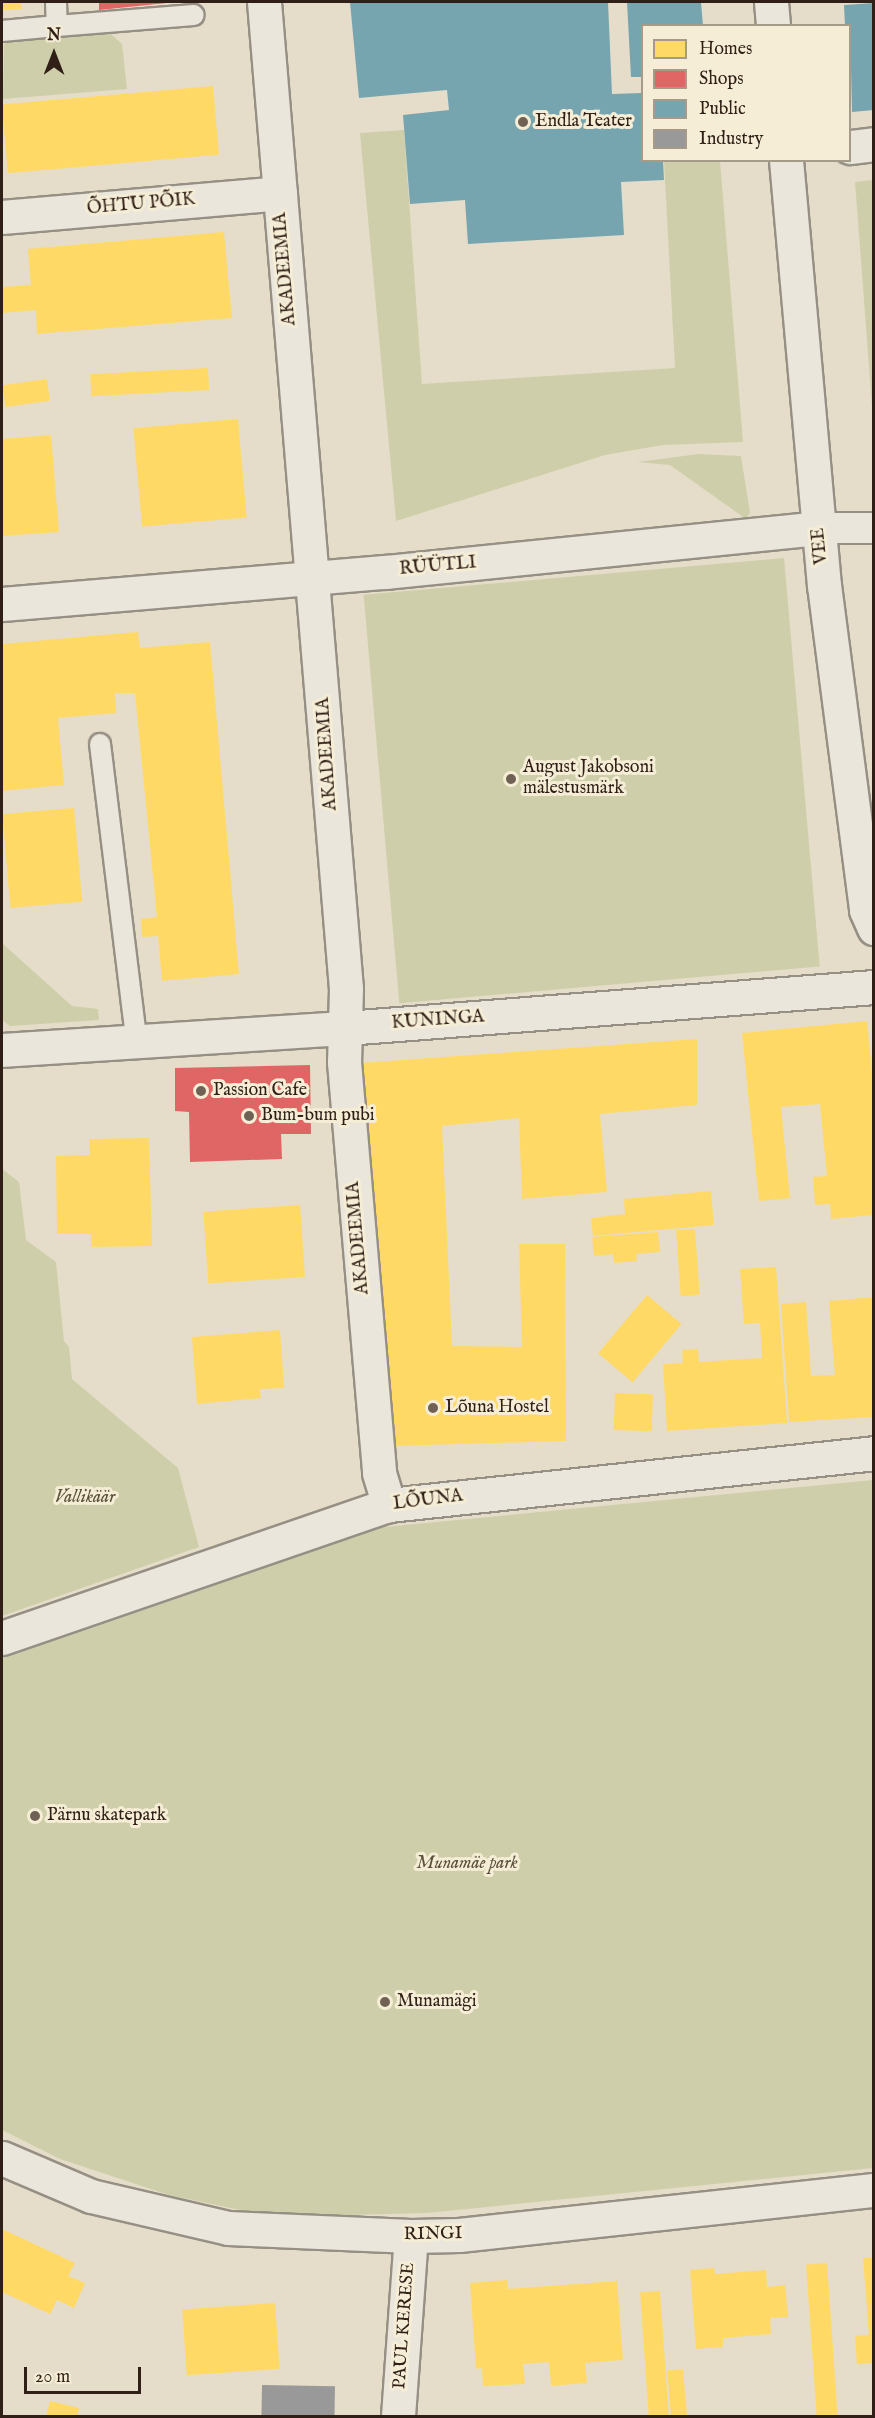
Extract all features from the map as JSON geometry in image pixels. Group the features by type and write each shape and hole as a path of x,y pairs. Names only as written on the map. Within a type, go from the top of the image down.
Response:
{"street":[{"name":"AKADEEMIA","path":"264,2 314,576 346,1028 344,1062 379,1473 388,1505"},
{"path":"771,2 773,24"},
{"path":"851,147 873,144"},
{"name":"VEE","path":"786,162 819,528 866,910 873,928"},
{"name":"ÕHTU PÕIK","path":"2,217 280,193"},
{"name":"RÜÜTLI","path":"2,604 314,576 662,536 819,528 873,528"},
{"name":"KUNINGA","path":"2,1050 137,1044 873,987"},
{"name":"LÕUNA","path":"2,1638 388,1505 873,1453"},
{"name":"RINGI","path":"2,2158 91,2196 228,2228 411,2236 471,2234 873,2190"},
{"name":"PAUL KERESE","path":"399,2416 411,2236"}],"lane":[{"path":"56,2 57,26"},
{"path":"2,31 194,15"},
{"path":"100,744 137,1044"}],"green space":[{"path":"108,31 122,44 127,89 3,99 4,44 11,40"},
{"path":"404,130 422,384 675,368 664,162 720,162 743,442 663,445 605,455 396,521 360,133"},
{"path":"874,180 873,419 855,182"},
{"path":"699,454 741,456 750,513 746,519 670,465 637,462"},
{"path":"784,558 820,966 399,1003 364,595"},
{"path":"2,943 72,1006 98,1009 99,1020 10,1026 2,1020"},
{"name":"Vallikäär","path":"2,1169 19,1182 26,1240 56,1262 64,1341 69,1347 72,1379 178,1468 199,1547 2,1616"},
{"name":"Munamäe park","path":"873,1480 873,2168 427,2213 272,2217 169,2195 60,2159 2,2130 2,1659 384,1527"}],"building: Homes":[{"path":"2,2 21,2 22,9 2,10"},
{"path":"213,86 219,155 8,173 2,104"},
{"path":"224,232 232,318 37,334 36,310 2,313 2,287 31,285 28,249"},
{"path":"208,368 209,390 91,396 90,374"},
{"path":"47,379 50,401 5,407 2,385"},
{"path":"238,419 247,518 142,527 133,428"},
{"path":"51,435 59,532 2,536 2,439"},
{"path":"138,632 140,648 210,642 239,974 162,981 158,936 142,937 141,919 157,917 135,693 115,693 116,713 58,718 64,785 2,791 2,644"},
{"path":"74,808 82,902 10,908 2,814"},
{"path":"867,1021 874,1093 874,1215 831,1219 830,1204 815,1205 813,1177 827,1176 820,1104 781,1107 790,1198 759,1201 742,1033"},
{"path":"697,1039 697,1105 600,1114 607,1192 522,1199 519,1118 442,1126 452,1346 522,1347 519,1244 565,1244 566,1441 391,1446 361,1063"},
{"path":"149,1138 152,1246 91,1247 91,1234 57,1234 56,1156 90,1155 89,1139"},
{"path":"711,1191 714,1225 593,1236 591,1218 625,1214 624,1199"},
{"path":"300,1205 305,1277 208,1284 203,1212"},
{"path":"695,1229 700,1295 681,1296 676,1230"},
{"path":"658,1232 660,1252 636,1254 637,1261 614,1263 613,1254 594,1256 592,1237"},
{"path":"776,1267 787,1423 667,1431 663,1364 683,1363 682,1350 698,1349 699,1362 762,1358 760,1323 744,1324 740,1269"},
{"path":"647,1295 681,1324 633,1382 598,1353"},
{"path":"874,1297 874,1417 789,1422 781,1304 806,1302 811,1376 835,1375 829,1301"},
{"path":"280,1330 284,1388 260,1389 261,1398 197,1404 192,1337"},
{"path":"615,1393 653,1394 652,1431 614,1430"},
{"path":"2,2229 75,2263 68,2276 85,2283 74,2308 57,2300 50,2314 2,2292"},
{"path":"874,2257 874,2363 857,2364 855,2336 869,2335 863,2258"},
{"path":"827,2263 838,2416 817,2416 806,2264"},
{"path":"714,2268 715,2274 766,2270 767,2287 785,2285 788,2317 770,2318 771,2334 723,2338 723,2347 696,2349 690,2270"},
{"path":"507,2280 508,2289 617,2281 623,2360 585,2363 587,2383 551,2386 549,2362 523,2364 525,2384 483,2386 482,2368 476,2369 470,2283"},
{"path":"660,2291 669,2416 649,2416 640,2292"},
{"path":"275,2303 280,2369 187,2375 182,2309"},
{"path":"683,2369 687,2416 671,2416 667,2370"},
{"path":"50,2401 79,2408 77,2416 46,2416"}],"building: Shops":[{"path":"99,2 167,2 167,3 99,10"},
{"path":"310,1065 311,1134 281,1134 282,1159 190,1162 189,1112 175,1111 175,1068"}],"building: Public":[{"name":"Endla Teater","path":"350,2 608,2 612,94 641,93 641,162 663,162 664,180 621,182 624,235 468,244 465,200 410,204 403,115 449,110 447,90 359,98"},
{"name":"Endla Teater","path":"627,2 701,2 703,24 641,24 641,77 631,77"},
{"path":"874,3 874,110 852,112 851,24 845,24 844,5"}],"building: Industry":[{"path":"262,2385 335,2386 334,2416 261,2416"}],"place":[{"name":"Endla Teater","path":"523,122"},
{"name":"August Jakobsoni mälestusmärk","path":"511,779"},
{"name":"Passion Cafe","path":"201,1091"},
{"name":"Bum-bum pubi","path":"249,1116"},
{"name":"Lõuna Hostel","path":"433,1408"},
{"name":"Pärnu skatepark","path":"35,1816"},
{"name":"Munamägi","path":"385,2002"}]}
